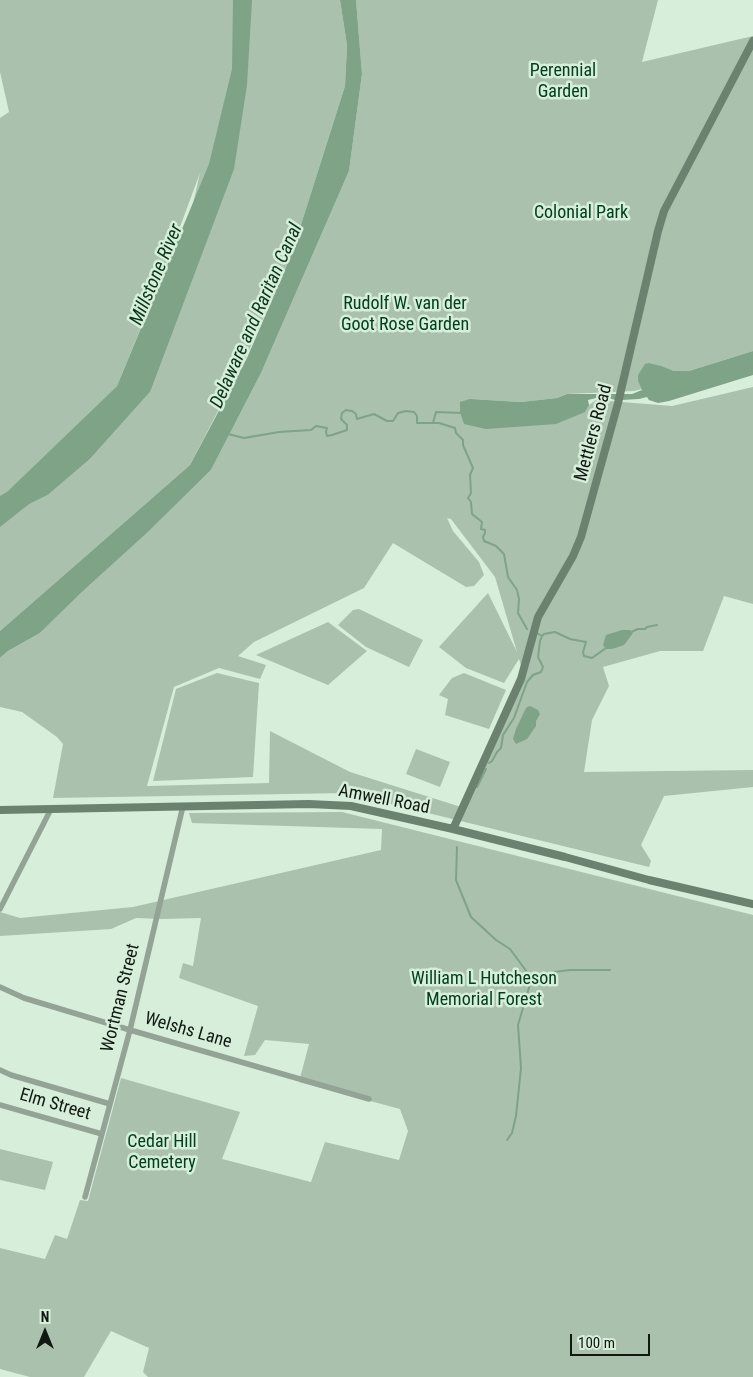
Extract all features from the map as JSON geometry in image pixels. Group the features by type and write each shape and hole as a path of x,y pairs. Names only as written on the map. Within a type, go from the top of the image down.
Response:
{"street":[{"name":"Mettlers Road","path":"453,829 521,679 538,617 576,549 618,403 664,211 753,41"},
{"name":"Amwell Road","path":"0,810 337,804 377,811 453,829 649,880 753,904"},
{"name":"Wortman Street","path":"85,1197 130,1030 183,806"},
{"path":"0,909 51,809"},
{"name":"Welshs Lane","path":"0,987 24,998 130,1030 369,1098"},
{"path":"0,1070 110,1104"},
{"name":"Elm Street","path":"0,1105 102,1134"}],"green space":[{"path":"0,0 340,0 347,45 345,86 292,253 246,357 190,465 0,631 0,118 9,112 0,72","holes":["200,173 150,392 90,459 49,494 18,482 117,386 158,286"]},
{"path":"356,0 658,0 642,62 753,36 753,351 689,371 674,371 649,363 638,381 642,389 634,391 567,394 557,398 521,402 470,399 584,412 596,400 672,406 753,387 753,604 724,596 703,651 660,651 603,667 609,686 592,720 584,772 753,770 753,787 664,796 641,845 651,861 649,867 346,793 53,798 63,744 57,737 22,712 0,707 0,658 8,651 40,633 211,470 261,373 349,171 362,74","holes":["447,518 451,519 495,577 517,652 488,593 439,647 466,668 504,683 519,659 523,672 461,807 350,772 270,731 269,783 147,786 174,687 219,668 260,679 266,665 238,656 254,642 364,588 393,543 466,587 474,586 484,575 479,562 453,531"]},
{"path":"359,609 423,640 409,667 366,647 338,625 353,610"},
{"path":"328,622 367,651 328,685 256,655"},
{"path":"217,673 259,683 253,777 153,781 176,689"},
{"path":"464,673 506,690 489,729 445,715 448,699 439,695 452,678"},
{"path":"416,749 450,762 440,787 406,774"},
{"path":"342,812 753,915 753,1377 148,1377 143,1372 149,1348 111,1331 84,1377 30,1377 0,1369 0,1248 45,1259 55,1235 67,1239 80,1200 88,1201 121,1078 240,1112 222,1159 311,1182 325,1142 399,1160 408,1131 400,1109 299,1082 309,1044 265,1040 255,1055 244,1056 258,1006 179,978 183,963 193,966 201,918 136,918 111,929 0,936 0,912 20,918 133,907 381,850 382,829 192,823 189,813"},
{"path":"0,1149 53,1162 45,1190 0,1180"}],"shaded area":[{"path":"233,0 252,0 247,85 234,169 150,392 90,459 49,494 29,504 0,527 0,496 7,492 117,386 209,164 232,69"},
{"path":"340,0 356,0 362,74 349,171 261,373 211,470 40,633 8,651 0,658 0,631 190,465 247,358 292,253 345,86 347,45"},
{"path":"753,351 753,375 669,401 658,403 649,400 647,397 622,400 596,398 588,400 589,405 585,412 556,424 486,429 464,424 460,412 460,402 470,399 521,402 557,398 567,394 632,394 642,390 638,381 638,375 645,364 649,363 674,371 689,371"},
{"path":"622,630 630,630 633,633 624,645 606,649 603,645 606,635"},
{"path":"530,706 538,710 540,714 536,721 536,726 527,739 516,744 513,739 516,729 525,710"}],"waterway":[{"path":"228,434 244,438 279,432 311,430 316,426 327,428 327,436 332,435 347,430 347,425 341,419 342,413 346,410 356,414 357,419 374,414 387,421 393,421 398,413 414,412 417,416 417,423 439,423 455,428 456,433 463,440 463,445 473,468 470,475 471,493 468,498 471,502 472,514 482,522 481,529 485,530 484,541 496,546 504,554 508,577 517,590 519,599 518,613 527,629"},
{"path":"433,423 436,412 462,413"},
{"path":"631,632 657,625"},
{"path":"543,635 555,632 570,639 586,642 583,652 584,656 592,658 606,648"},
{"path":"489,763 501,748 503,735 514,718 527,682 533,675 541,672 543,667 538,657 542,636 537,633"},
{"path":"477,787 486,769"},
{"path":"457,847 456,880 471,917 496,940 510,949 530,976 530,984 518,1025 521,1068 516,1116 512,1133 507,1140"},
{"path":"531,978 539,974 570,970 610,970"}],"park label":[{"name":"Perennial Garden","path":"563,81"},
{"name":"Colonial Park","path":"581,213"},
{"name":"Rudolf W. van der Goot Rose Garden","path":"405,314"},
{"name":"William L Hutcheson Memorial Forest","path":"484,990"},
{"name":"Cedar Hill Cemetery","path":"162,1152"}],"water label":[{"name":"Millstone River","path":"157,275"},
{"name":"Delaware and Raritan Canal","path":"257,316"}]}
